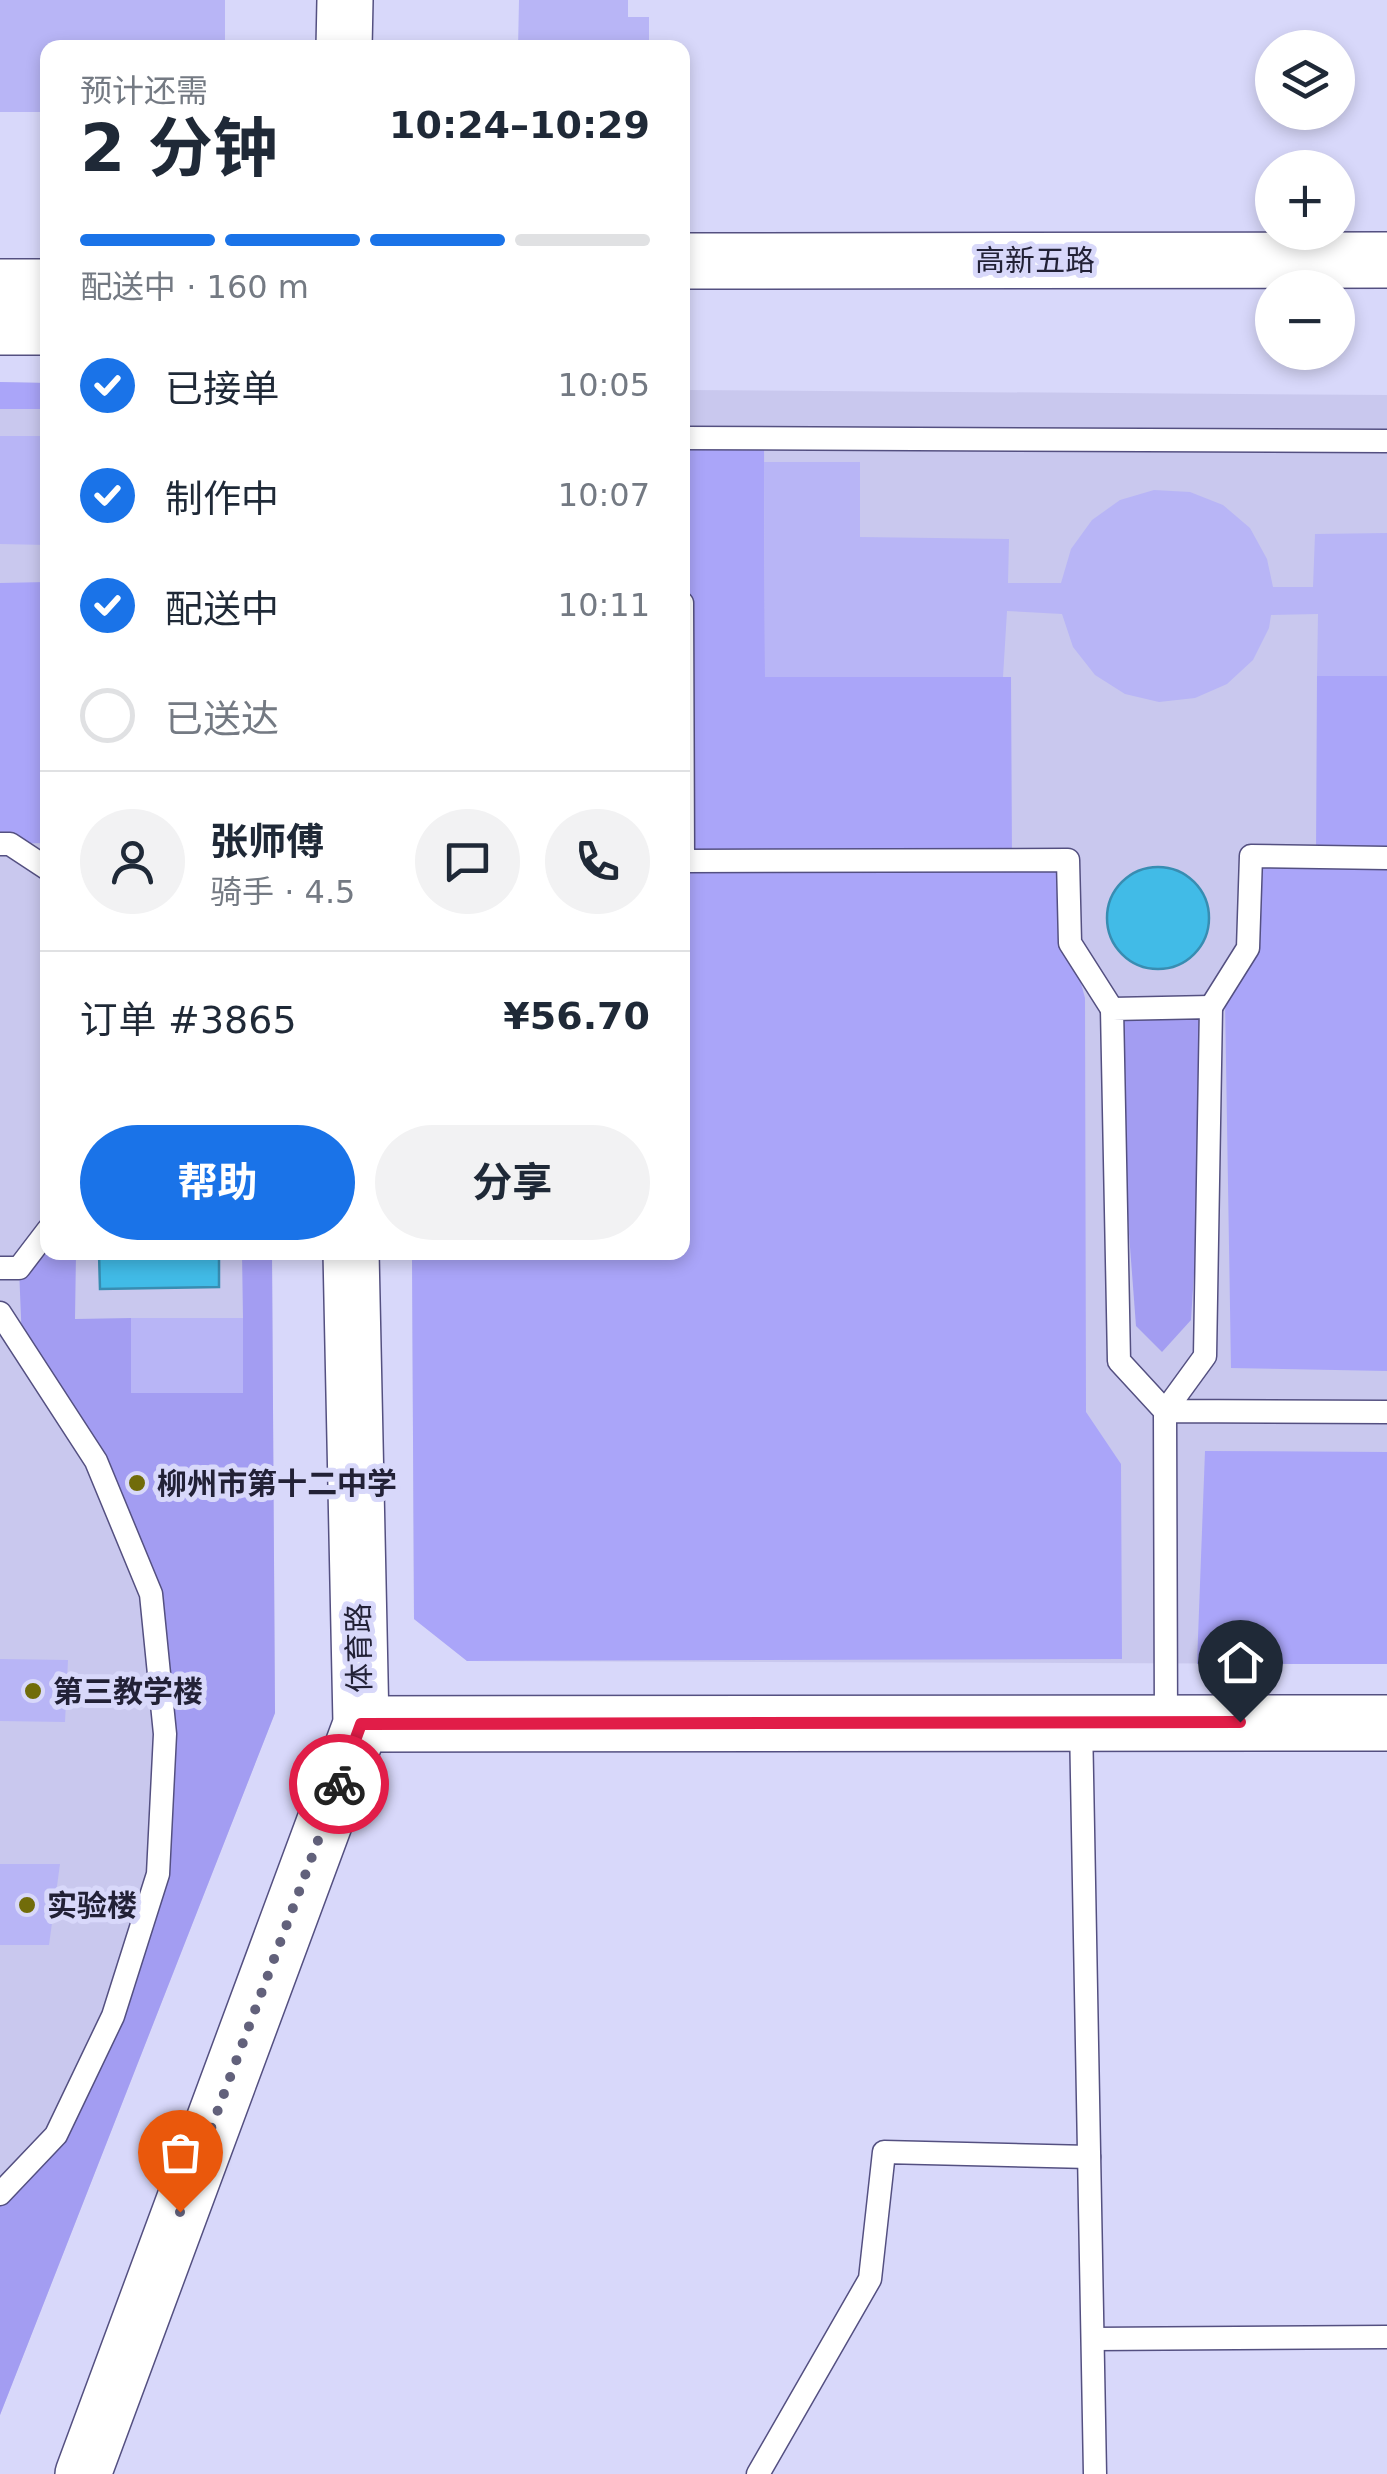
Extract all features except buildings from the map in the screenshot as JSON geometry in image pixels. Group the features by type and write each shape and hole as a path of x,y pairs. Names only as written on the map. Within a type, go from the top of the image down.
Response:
{"street":[{"path":"344,40 345,0"},
{"name":"高新五路","path":"690,261 1387,260"},
{"path":"0,287 40,287"},
{"path":"1355,298 1387,297"},
{"name":"高新五路","path":"690,298 1255,298"},
{"path":"0,327 40,327"},
{"name":"体育路","path":"83,2474 361,1724 351,1260"},
{"path":"361,1724 1387,1724"}],"lane":[{"path":"690,438 1387,440"},
{"path":"0,844 10,844 40,864"},
{"path":"1166,1722 1165,1410 1205,1356 1211,1007 1248,948 1251,856 1387,858"},
{"path":"690,861 1068,860 1070,943 1112,1008 1119,1361 1165,1410 1387,1412"},
{"path":"1112,1008 1211,1007"},
{"path":"0,1268 18,1268 40,1240"},
{"path":"0,1313 96,1460 151,1594 166,1734 158,1874 113,2016 56,2135 0,2194"},
{"path":"1081,1722 1096,2474"},
{"path":"758,2474 870,2279 884,2152 1089,2157"},
{"path":"1093,2339 1387,2337"}],"shaded area":[{"name":"柳州市第十二中学","path":"0,382 40,383 40,1260 272,1260 275,1713 0,2415"},
{"path":"0,382 40,383 40,409 0,409"},
{"path":"690,390 1387,395 1387,1664 467,1661 414,1619 412,1260 690,1260"},
{"path":"690,438 764,438 765,677 1011,677 1012,859 1068,860 1070,943 1085,998 1086,1412 1121,1464 1122,1659 467,1661 414,1619 412,1260 690,1260"},
{"path":"40,582 40,843 0,844 0,583"},
{"path":"1317,676 1387,676 1387,1371 1231,1368 1225,1001 1248,948 1251,856 1316,856"},
{"path":"1211,1007 1191,1320 1162,1352 1136,1326 1112,1009"},
{"path":"40,1240 40,1260 76,1260 75,1319 131,1318 131,1393 243,1318 242,1260 272,1260 275,1713 0,2415 0,2194 56,2135 158,1874 151,1594 96,1461 22,1342 19,1268"},
{"path":"1205,1451 1387,1452 1387,1664 1197,1664"}],"water":[{"path":"1158,867 1177,871 1194,882 1205,899 1209,918 1205,937 1194,954 1177,965 1158,969 1139,965 1122,954 1111,937 1107,918 1111,899 1122,882 1139,871"},
{"path":"99,1260 219,1260 219,1287 100,1289"}],"way so far":[{"path":"180,2212 339,1784"}],"place":[{"name":"柳州市第十二中学","path":"137,1483"},
{"name":"第三教学楼","path":"33,1691"},
{"name":"实验楼","path":"27,1905"}],"route":[{"path":"339,1784 361,1724 1240,1722"}]}
